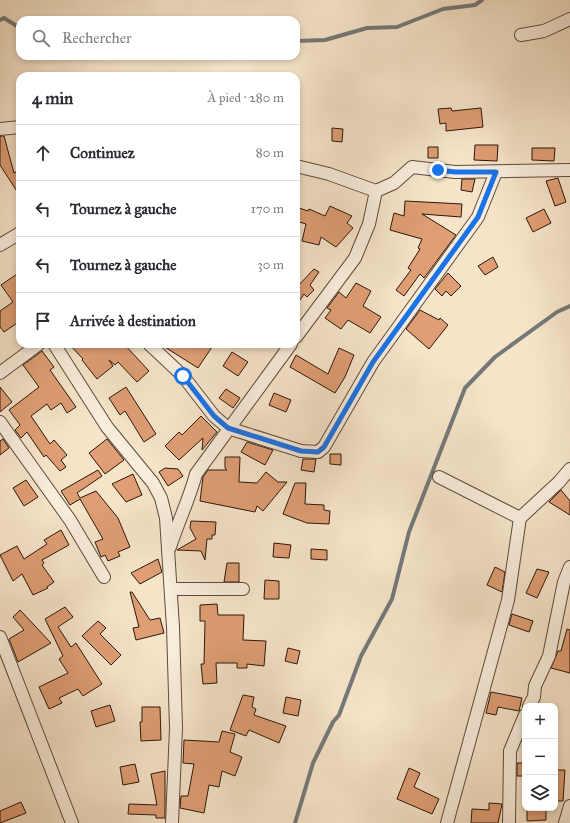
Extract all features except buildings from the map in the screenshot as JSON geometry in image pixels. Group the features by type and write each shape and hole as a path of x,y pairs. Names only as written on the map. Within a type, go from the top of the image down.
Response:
{"street":[{"path":"521,35 544,31 570,19"},
{"path":"0,129 16,128"},
{"path":"300,167 329,174 376,191 394,183 412,167 455,172 570,170"},
{"path":"153,348 183,376 214,416 228,428 301,451 318,452 324,447 373,362 428,284 463,240 478,217 496,172"},
{"path":"300,332 355,258 369,224 376,191"},
{"path":"0,245 16,236"},
{"path":"0,373 34,348"},
{"path":"57,348 107,427 153,483 161,498 166,518 171,589 176,728 172,823"},
{"path":"168,554 177,525 189,500 196,474 287,348"},
{"path":"0,422 70,520 104,577"},
{"path":"447,823 508,600 520,518 559,482 570,469"},
{"path":"439,477 520,518"},
{"path":"531,703 534,697 535,686 549,656 564,582 570,567"},
{"path":"171,589 243,589"},
{"path":"0,637 72,823"},
{"path":"509,823 510,751 522,722"},
{"path":"565,823 570,806"}],"waterway":[{"path":"300,41 325,40 367,28 397,27 443,9 475,5 482,0"},
{"path":"0,20 4,18 16,26"},
{"path":"295,823 313,763 333,722 339,715 361,656 392,599 409,532 465,388 495,357 557,312 570,306"}],"route":[{"path":"183,376 214,416 228,428 301,451 318,452 324,447 373,362 428,284 467,235 478,217 496,172 455,172 438,170"}]}
